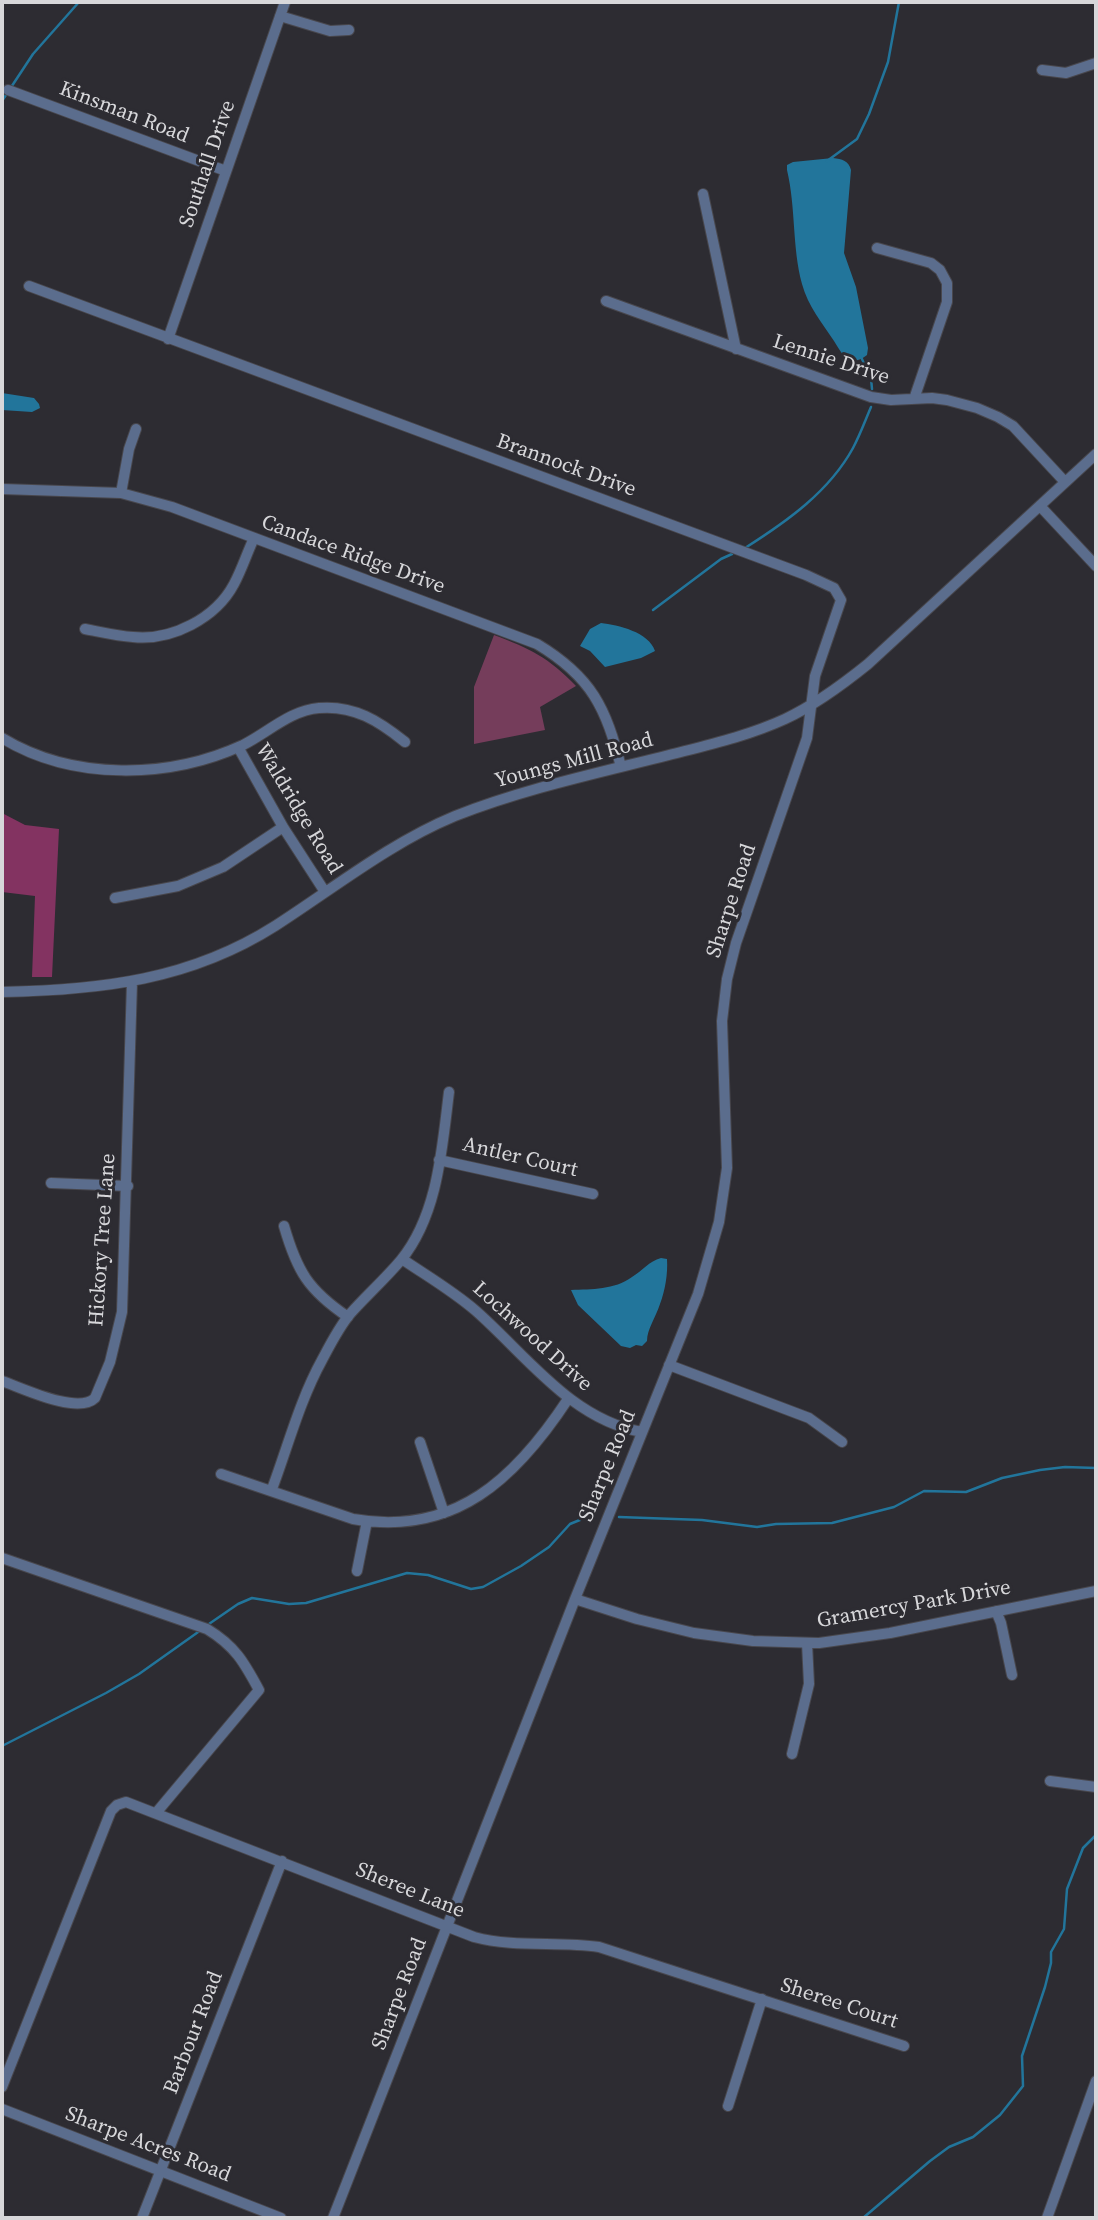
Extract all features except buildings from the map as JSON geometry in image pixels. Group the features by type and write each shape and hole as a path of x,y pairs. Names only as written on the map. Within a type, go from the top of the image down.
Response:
{"street":[{"name":"Southall Drive","path":"168,339 285,2"},
{"path":"280,16 330,30 349,30"},
{"path":"1042,70 1066,73 1096,63"},
{"name":"Kinsman Road","path":"8,90 226,172"},
{"path":"703,194 736,349"},
{"path":"877,248 931,263 940,270 947,283 947,302 914,399"},
{"name":"Brannock Drive","path":"29,286 831,585 839,593 841,600 815,676 812,705"},
{"name":"Lennie Drive","path":"606,301 871,397 891,400 947,400 977,408 1013,426 1065,482"},
{"path":"121,493 129,449 136,429"},
{"name":"Youngs Mill Road","path":"2,992 97,987 186,969 235,949 274,927 406,840 455,817 501,800 725,741 785,719 837,689 868,664 1096,454"},
{"name":"Candace Ridge Drive","path":"2,489 121,493 172,507 537,644 555,655 580,677 598,701 613,736 621,767"},
{"path":"1040,506 1096,566"},
{"path":"85,629 134,638 150,638 166,635 195,622 217,606 233,586 254,538"},
{"name":"Sharpe Road","path":"333,2218 705,1274 724,1195 727,1130 722,1021 727,979 736,943 807,738 812,705"},
{"path":"2,738 41,757 70,764 117,770 169,768 219,756 298,713 317,708 339,708 378,721 405,742"},
{"name":"Waldridge Road","path":"238,747 325,892"},
{"path":"115,898 178,886 223,867 284,827"},
{"name":"Hickory Tree Lane","path":"2,1381 76,1405 91,1402 95,1398 110,1362 122,1312 128,1185 132,982"},
{"path":"272,1489 312,1380 348,1317 402,1259 418,1233 430,1204 449,1092"},
{"name":"Antler Court","path":"439,1160 593,1194"},
{"path":"51,1183 128,1185"},
{"path":"284,1226 294,1258 310,1284 319,1296 348,1317"},
{"name":"Lochwood Drive","path":"402,1259 464,1300 568,1399 604,1421 624,1429 642,1432"},
{"path":"669,1365 810,1418 842,1442"},
{"path":"221,1474 272,1489 332,1512 367,1521 410,1520 444,1513 466,1504 505,1478 568,1399"},
{"path":"420,1442 444,1513"},
{"path":"357,1571 367,1521"},
{"path":"2,1558 207,1629 229,1644 242,1658 259,1690 156,1813"},
{"name":"Gramercy Park Drive","path":"575,1599 637,1619 694,1633 753,1641 807,1643 890,1633 1096,1591"},
{"path":"996,1611 1012,1675"},
{"path":"792,1754 809,1684 807,1643"},
{"path":"1050,1781 1096,1787"},
{"name":"Sheree Lane","path":"2,2087 111,1811 117,1805 130,1803 494,1943 570,1943 599,1947 762,1999"},
{"name":"Barbour Road","path":"142,2218 282,1861"},
{"path":"728,2106 762,1999"},
{"name":"Sheree Court","path":"762,1999 904,2046"},
{"path":"1047,2218 1096,2081"},
{"name":"Sharpe Acres Road","path":"2,2109 281,2218"}],"shaded area":[{"path":"494,635 538,655 576,686 540,707 545,730 474,744 474,687"},
{"path":"2,813 25,825 59,829 52,977 32,977 35,896 2,892"}],"water":[{"path":"833,158 845,161 851,170 844,253 856,287 868,348 867,355 855,361 840,351 805,292 799,270 787,170 787,165 793,162"},
{"path":"2,393 34,398 40,408 32,412 2,410"},
{"path":"601,623 640,634 652,644 655,651 641,658 605,667 590,651 580,646 590,629"},
{"path":"661,1258 667,1259 666,1282 647,1341 642,1346 621,1346 578,1305 571,1290 618,1284"}],"waterway":[{"path":"2,101 33,54 79,2"},
{"path":"827,161 857,139 869,114 888,62 899,2"},
{"path":"861,357 871,378 872,389"},
{"path":"745,548 791,517 832,479 853,448 871,407"},
{"path":"653,610 721,559 732,554"},
{"path":"619,1517 702,1520 757,1527 832,1523 894,1507 924,1491 966,1492 1002,1478 1040,1470 1065,1467 1096,1468"},
{"path":"206,1626 238,1604 252,1598 289,1604 306,1603 407,1573 428,1575 471,1589 483,1587 549,1547 570,1524 592,1515"},
{"path":"2,1746 139,1674 201,1630"},
{"path":"863,2218 930,2161 949,2147 973,2137 1000,2115 1023,2086 1022,2056 1045,1987 1051,1952 1064,1929 1067,1889 1083,1848 1096,1835"}]}
